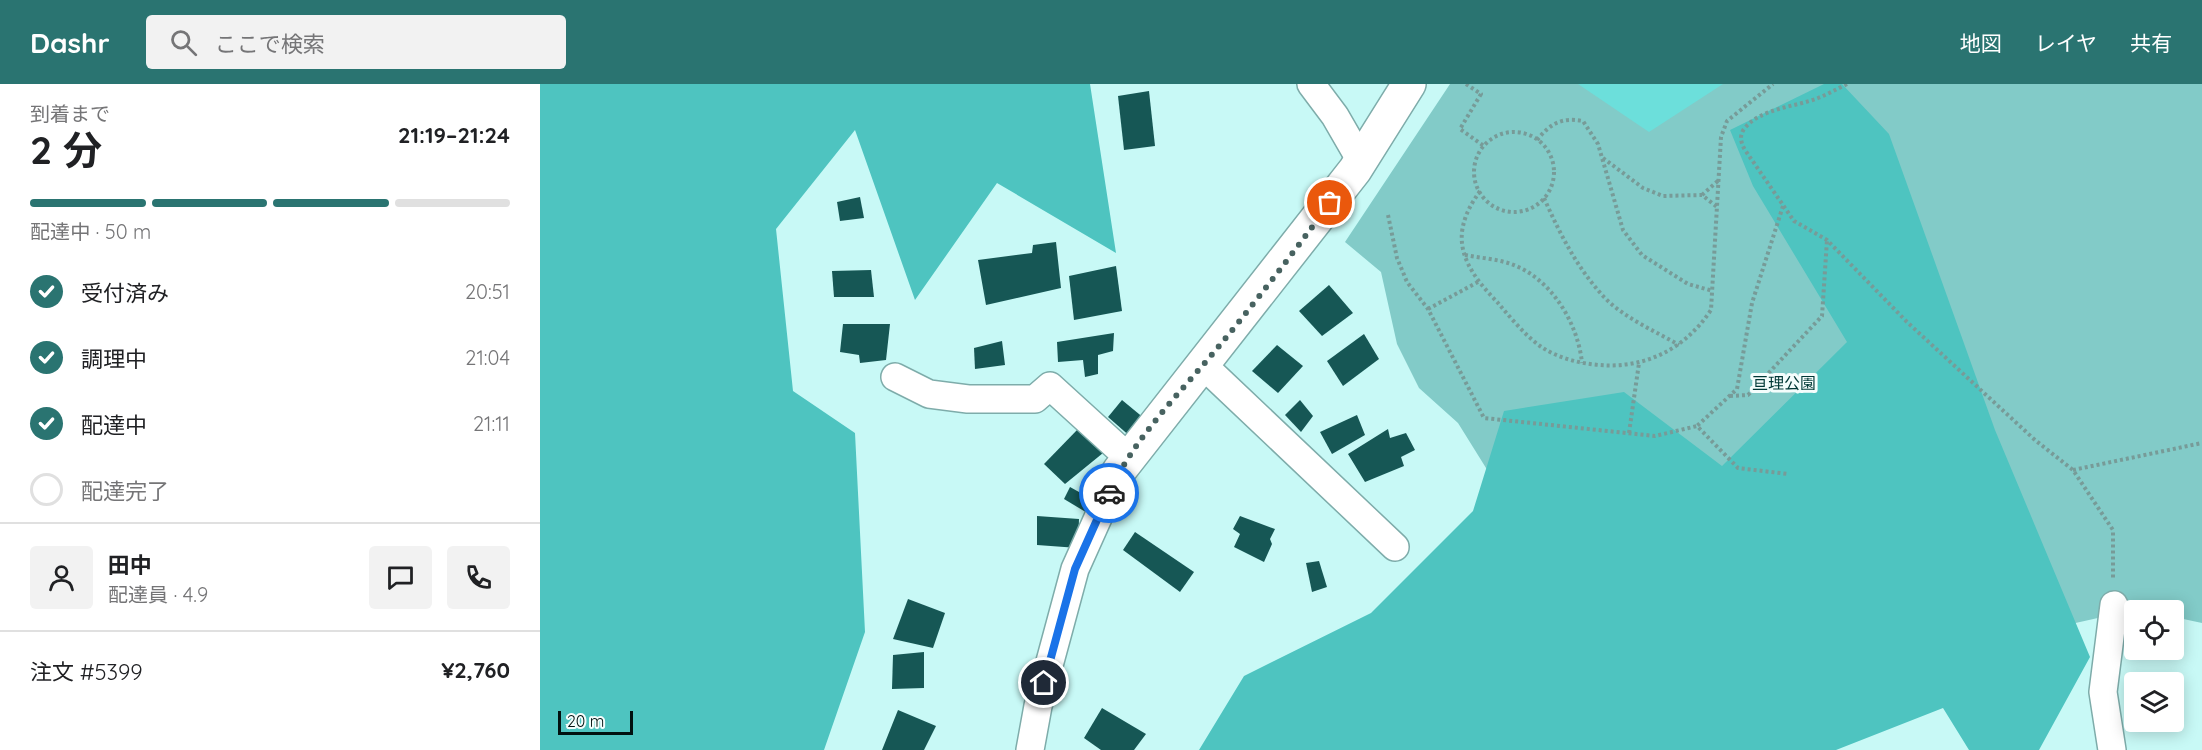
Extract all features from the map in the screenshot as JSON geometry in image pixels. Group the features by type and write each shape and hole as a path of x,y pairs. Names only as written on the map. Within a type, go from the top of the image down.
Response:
{"street":[{"path":"1311,84 1335,116 1361,160"},
{"path":"1030,750 1038,706 1075,569 1124,464 1292,253 1361,160 1409,84"},
{"path":"1203,365 1395,547"},
{"path":"895,377 929,394 968,399 1035,399 1050,386 1124,464"},
{"path":"2112,750 2103,692 2114,605"}],"path":[{"path":"1466,84 1481,94 1460,129 1484,146"},
{"path":"1480,191 1468,210 1462,234 1465,255 1478,282 1544,348 1582,363 1611,367 1648,361 1679,345 1701,326 1711,310 1721,137 1727,122 1773,84"},
{"path":"1847,84 1817,99 1768,113 1743,130 1741,141 1745,150 1794,221 1827,240 1907,322 2035,440 2073,470 2113,530 2114,605"},
{"path":"1537,140 1550,125 1568,118 1583,122 1598,144 1623,230 1642,255 1688,284 1713,291"},
{"path":"1517,132 1537,140 1550,153 1554,166 1554,179 1544,198 1530,208 1505,211 1493,206 1480,191 1474,173 1476,160 1484,146 1503,133 1517,132"},
{"path":"1602,157 1643,188 1662,196 1702,195 1719,180"},
{"path":"1702,195 1718,208"},
{"path":"1544,198 1562,237 1580,267 1606,299 1644,326 1679,345"},
{"path":"1388,215 1397,258 1407,282 1428,309 1484,418 1655,436 1697,426 1737,389 1752,303 1783,205"},
{"path":"1729,396 1748,395 1822,316 1827,240"},
{"path":"1465,255 1512,264 1539,281 1562,306 1580,342 1582,363"},
{"path":"1428,309 1478,282"},
{"path":"1629,433 1639,363"},
{"path":"1697,426 1738,468 1788,474"},
{"path":"2073,470 2202,443"}],"green space":[{"name":"亘理公園","path":"1450,84 2202,84 2202,623 2184,619 2184,600 2124,600 2124,612 1643,720 1458,423 1419,388 1397,344 1381,272 1345,242"}],"shaded area":[{"path":"540,84 1090,84 1116,253 997,183 915,300 855,130 776,229 793,391 855,433 865,632 824,750 540,750"},
{"path":"1578,84 1723,84 1649,132"},
{"path":"1824,84 1842,84 1889,134 1995,430 2090,657 2039,750 1969,750 1943,708 1836,750 1199,750 1244,676 1371,613 1473,511 1504,411 1624,392 1722,466 1847,342 1753,186 1730,130"}],"building":[{"path":"1149,91 1155,146 1124,150 1118,96"},
{"path":"860,197 864,218 840,221 837,202"},
{"path":"1056,242 1061,288 986,305 978,260 1032,253 1033,245"},
{"path":"1116,266 1122,311 1074,320 1069,276"},
{"path":"871,270 874,297 834,297 832,271"},
{"path":"1329,285 1353,313 1322,336 1299,311"},
{"path":"843,324 890,324 886,360 860,363 859,355 840,352"},
{"path":"1114,333 1113,351 1098,355 1098,374 1085,377 1083,360 1058,362 1057,342"},
{"path":"1364,334 1379,359 1343,386 1327,361"},
{"path":"1002,341 1005,365 975,369 974,348"},
{"path":"1277,345 1303,366 1278,393 1252,371"},
{"path":"1122,400 1145,419 1132,438 1108,417"},
{"path":"1300,400 1313,416 1301,432 1285,415"},
{"path":"1357,415 1365,435 1332,454 1320,432"},
{"path":"1078,429 1103,453 1065,484 1044,464"},
{"path":"1388,429 1390,438 1406,433 1415,450 1401,457 1404,466 1365,482 1348,454"},
{"path":"1070,487 1097,502 1089,514 1064,499"},
{"path":"1037,516 1079,519 1078,548 1037,545"},
{"path":"1240,516 1275,529 1270,539 1272,544 1264,562 1234,547 1240,534 1233,529"},
{"path":"1135,532 1194,572 1180,592 1123,550"},
{"path":"1319,561 1327,587 1312,592 1306,563"},
{"path":"908,599 945,613 933,648 893,639"},
{"path":"924,652 924,688 892,689 893,655"},
{"path":"1102,708 1146,734 1134,750 1101,750 1084,738"},
{"path":"898,710 936,726 924,750 882,750"}],"way so far":[{"path":"1109,493 1119,471 1150,429 1217,348 1330,203"}],"route":[{"path":"1044,683 1075,569 1109,493"}]}
